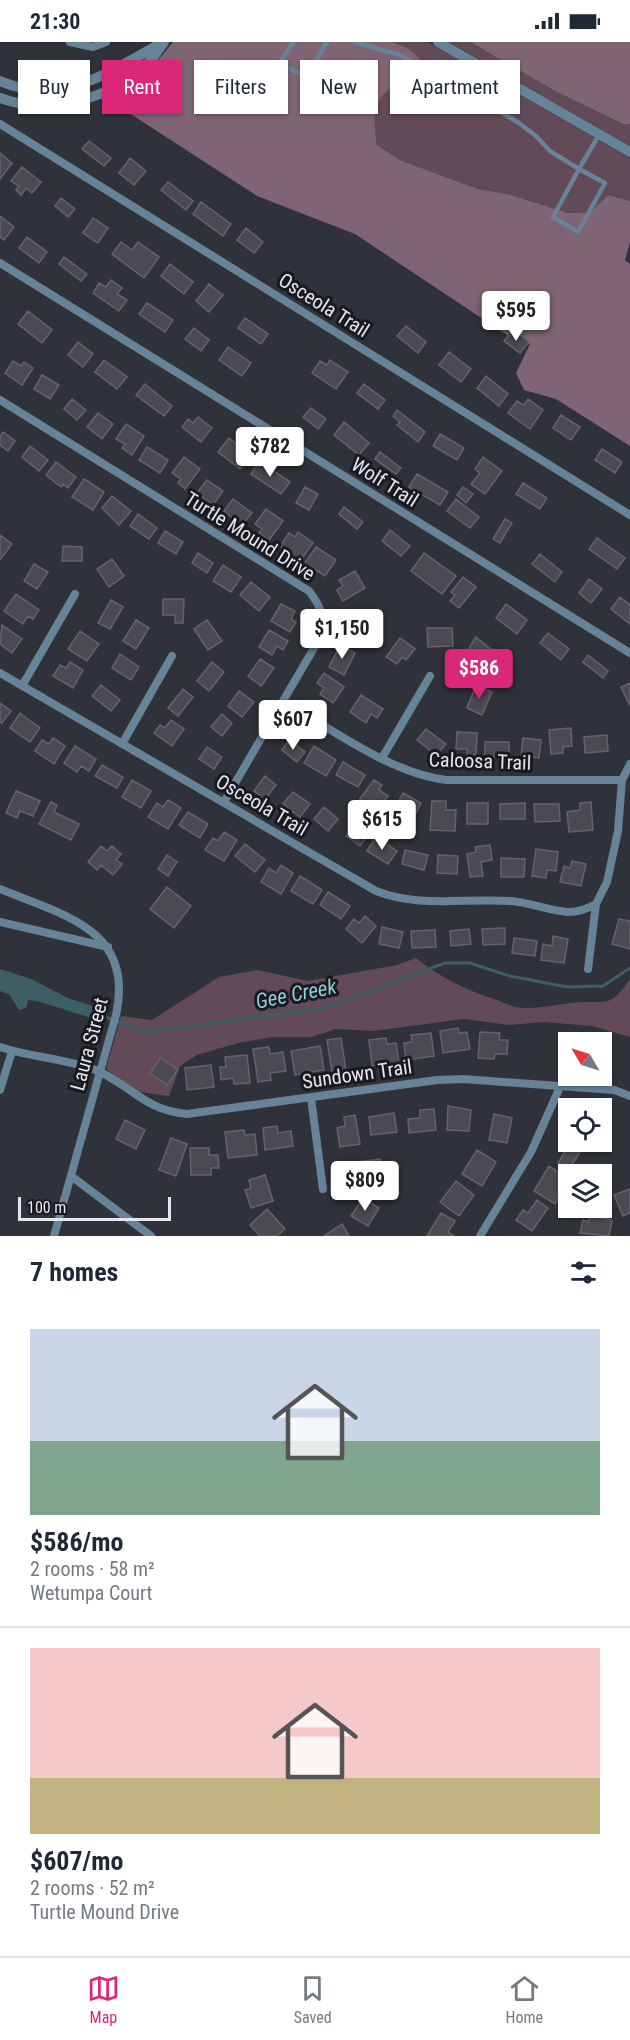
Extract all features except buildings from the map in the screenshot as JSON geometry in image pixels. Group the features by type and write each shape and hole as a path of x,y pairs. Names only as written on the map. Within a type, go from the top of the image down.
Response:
{"street":[{"path":"71,43 93,47 106,42"},
{"path":"0,81 39,90 77,87 119,69 163,42"},
{"path":"0,98 37,106 84,99 117,86 148,64 163,42"},
{"path":"438,42 630,152"},
{"name":"Osceola Trail","path":"0,124 630,515"},
{"name":"Wolf Trail","path":"0,263 630,653"},
{"name":"Turtle Mound Drive","path":"0,400 309,591 320,605 324,621 321,636 224,802"},
{"path":"22,686 75,594"},
{"path":"122,744 172,656"},
{"name":"Osceola Trail","path":"0,673 376,891 397,899 507,901 532,903 569,912 585,910 596,904"},
{"path":"382,758 430,676"},
{"name":"Caloosa Trail","path":"283,701 382,758 409,771 446,780 622,780"},
{"path":"588,969 596,904 607,882 618,831 622,780 630,764"},
{"name":"Laura Street","path":"0,889 75,920 98,935 108,947 120,979 116,1015 54,1236"},
{"path":"0,922 108,947"},
{"path":"0,1047 99,1071"},
{"path":"0,1090 12,1051"},
{"name":"Sundown Trail","path":"99,1071 151,1106 168,1112 187,1114 437,1080 558,1085"},
{"path":"480,1236 531,1152 561,1086"},
{"name":"Sundown Trail","path":"572,1086 614,1090 630,1095"},
{"path":"311,1098 323,1189"},
{"path":"71,1176 150,1236"}],"lane":[{"path":"293,42 280,63 306,77 327,42"},
{"path":"355,42 400,56 464,90 519,123 550,151 579,170 605,183 578,232 553,217 579,170 599,135"}],"shaded area":[{"path":"173,42 392,42 408,48 421,60 390,60 390,89 378,104 378,60 300,60 300,114 375,114 377,145 400,160 478,189 508,194 568,213 590,212 608,195 630,201 630,242 625,260 630,264 630,446 556,399 524,390 516,373 530,344 516,341 355,234 257,196 131,114 182,114 182,60 158,60"},
{"path":"392,42 428,42 459,60 409,60 408,48"},
{"path":"449,42 470,42 501,60 480,60"},
{"path":"470,42 630,42 630,124 625,125 555,91 520,71 520,60 501,60"},
{"path":"520,71 555,91 625,125 630,124 630,146 520,83"},
{"path":"389,89 390,114 520,114 520,95 630,158 630,201 608,195 590,212 568,213 508,194 478,189 400,160 377,145 375,114 378,114 378,102 382,95"},
{"path":"416,958 462,987 522,1008 605,1002 617,996 630,979 630,1037 592,1026 544,1022 509,1025 464,1019 373,1031 336,1029 311,1037 273,1037 238,1043 197,1055 180,1066 169,1096 140,1092 106,1069 121,1016 152,1020 219,977 257,970 308,981 397,965"},
{"path":"0,969 31,979 68,998 107,1011 104,1022 37,1001 28,1000 26,1008 19,1010 9,994 0,991"}],"waterway":[{"name":"Gee Creek","path":"103,1016 145,1032 324,1008 445,963 470,963 510,976 567,987 603,986 630,968"}]}
